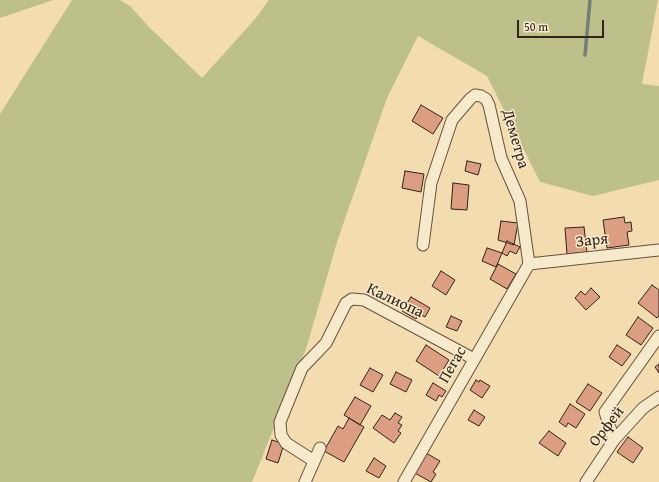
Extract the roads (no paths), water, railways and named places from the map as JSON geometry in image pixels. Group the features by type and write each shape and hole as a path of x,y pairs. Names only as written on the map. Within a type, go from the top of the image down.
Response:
{"street":[{"name":"Деметра","path":"423,245 431,183 452,120 470,99 475,95 481,96 486,99 489,105 501,158 520,201 529,264"},
{"name":"Заря","path":"529,264 659,250"},
{"name":"Пегас","path":"404,482 529,264"},
{"name":"Калиопа","path":"314,461 286,443 281,435 280,422 302,368 326,343 346,303 352,299 364,300 474,359"},
{"path":"614,440 605,412 659,336"},
{"name":"Орфей","path":"586,482 614,440 643,408 659,397"},
{"path":"305,482 320,448"}],"waterway":[{"path":"585,55 590,0"}]}
